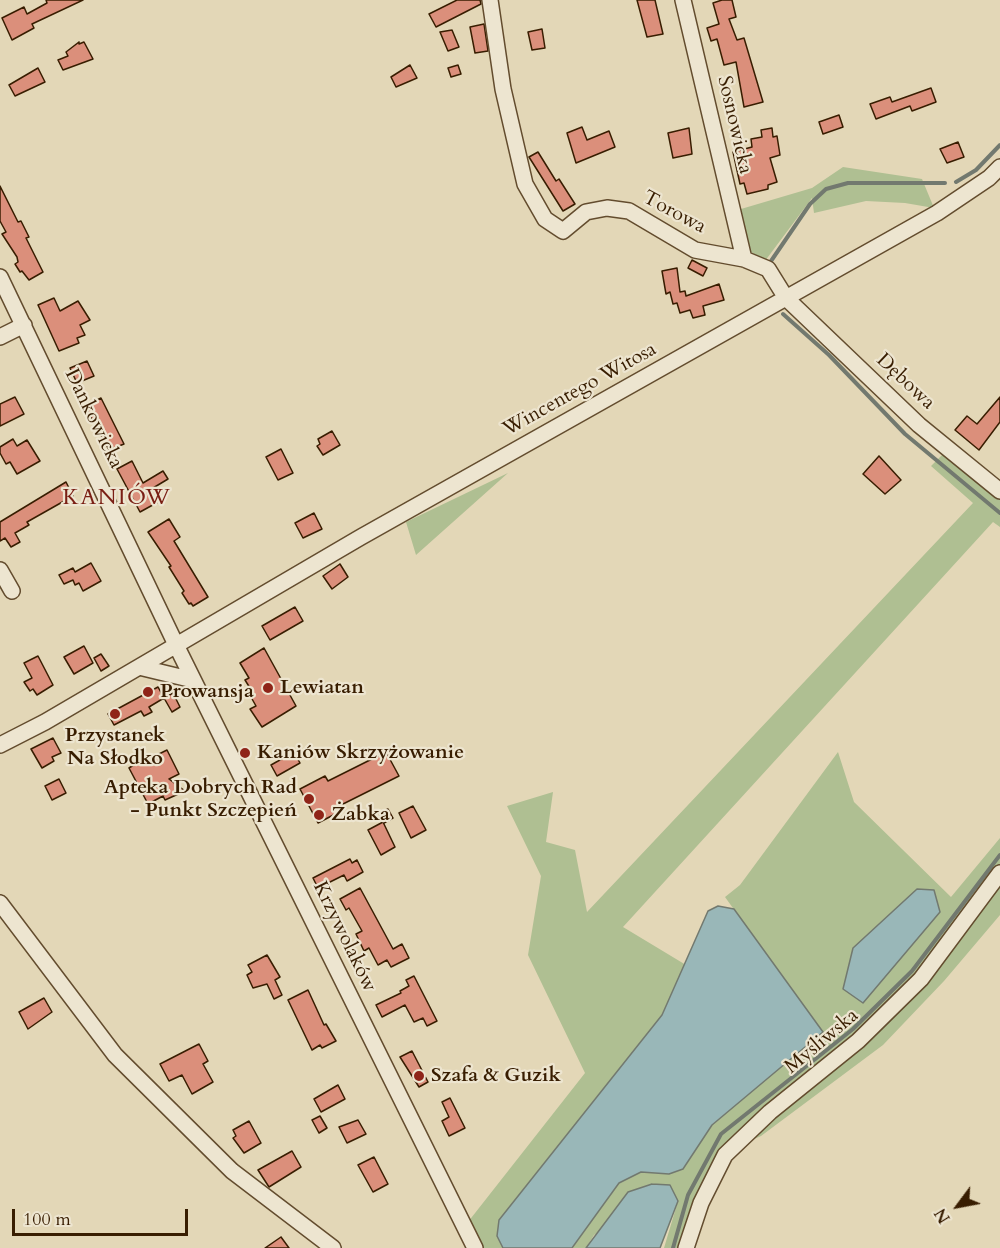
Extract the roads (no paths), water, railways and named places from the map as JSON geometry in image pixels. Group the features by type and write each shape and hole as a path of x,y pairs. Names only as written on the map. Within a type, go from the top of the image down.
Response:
{"street":[{"name":"Torowa","path":"490,0 503,89 525,184 545,219 563,231 586,212 606,208 629,211 695,250 744,259 768,269 786,298"},
{"name":"Sosnowicka","path":"683,0 744,259"},
{"name":"Wincentego Witosa","path":"0,745 45,722 361,537 937,213 989,178 1000,167"},
{"name":"Dankowicka","path":"0,277 176,646"},
{"name":"Dębowa","path":"786,298 918,425 1000,491"},
{"path":"0,337 24,325"},
{"path":"0,570 12,591"},
{"name":"Krzywolaków","path":"176,646 474,1248"},
{"path":"139,667 193,680"},
{"name":"Myśliwska","path":"686,1248 701,1203 725,1155 770,1112 858,1041 921,979 1000,873"},
{"path":"0,903 115,1054 232,1171 333,1248"}],"water":[{"path":"917,889 934,890 940,912 863,1003 843,989 853,948"},
{"path":"718,906 734,909 823,1032 712,1125 683,1169 669,1174 641,1172 619,1183 572,1248 503,1248 497,1236 499,1220 662,1015 708,911"},
{"path":"652,1184 670,1185 678,1201 660,1248 586,1248 628,1192"}],"waterway":[{"path":"956,182 976,170 1000,145"},
{"path":"769,264 810,204 826,189 848,183 945,183"},
{"path":"783,314 829,355 905,434 1000,513"},
{"path":"673,1248 688,1195 721,1134 853,1029 912,971 1000,855"}],"place":[{"name":"Lewiatan","path":"268,688"},
{"name":"Prowansja","path":"148,692"},
{"name":"Przystanek Na Słodko","path":"115,714"},
{"name":"Kaniów Skrzyżowanie","path":"245,753"},
{"name":"Apteka Dobrych Rad - Punkt Szczepień","path":"309,799"},
{"name":"Żabka","path":"319,815"},
{"name":"Szafa & Guzik","path":"419,1076"}],"district":[{"name":"KANIÓW","path":"117,499"}]}
